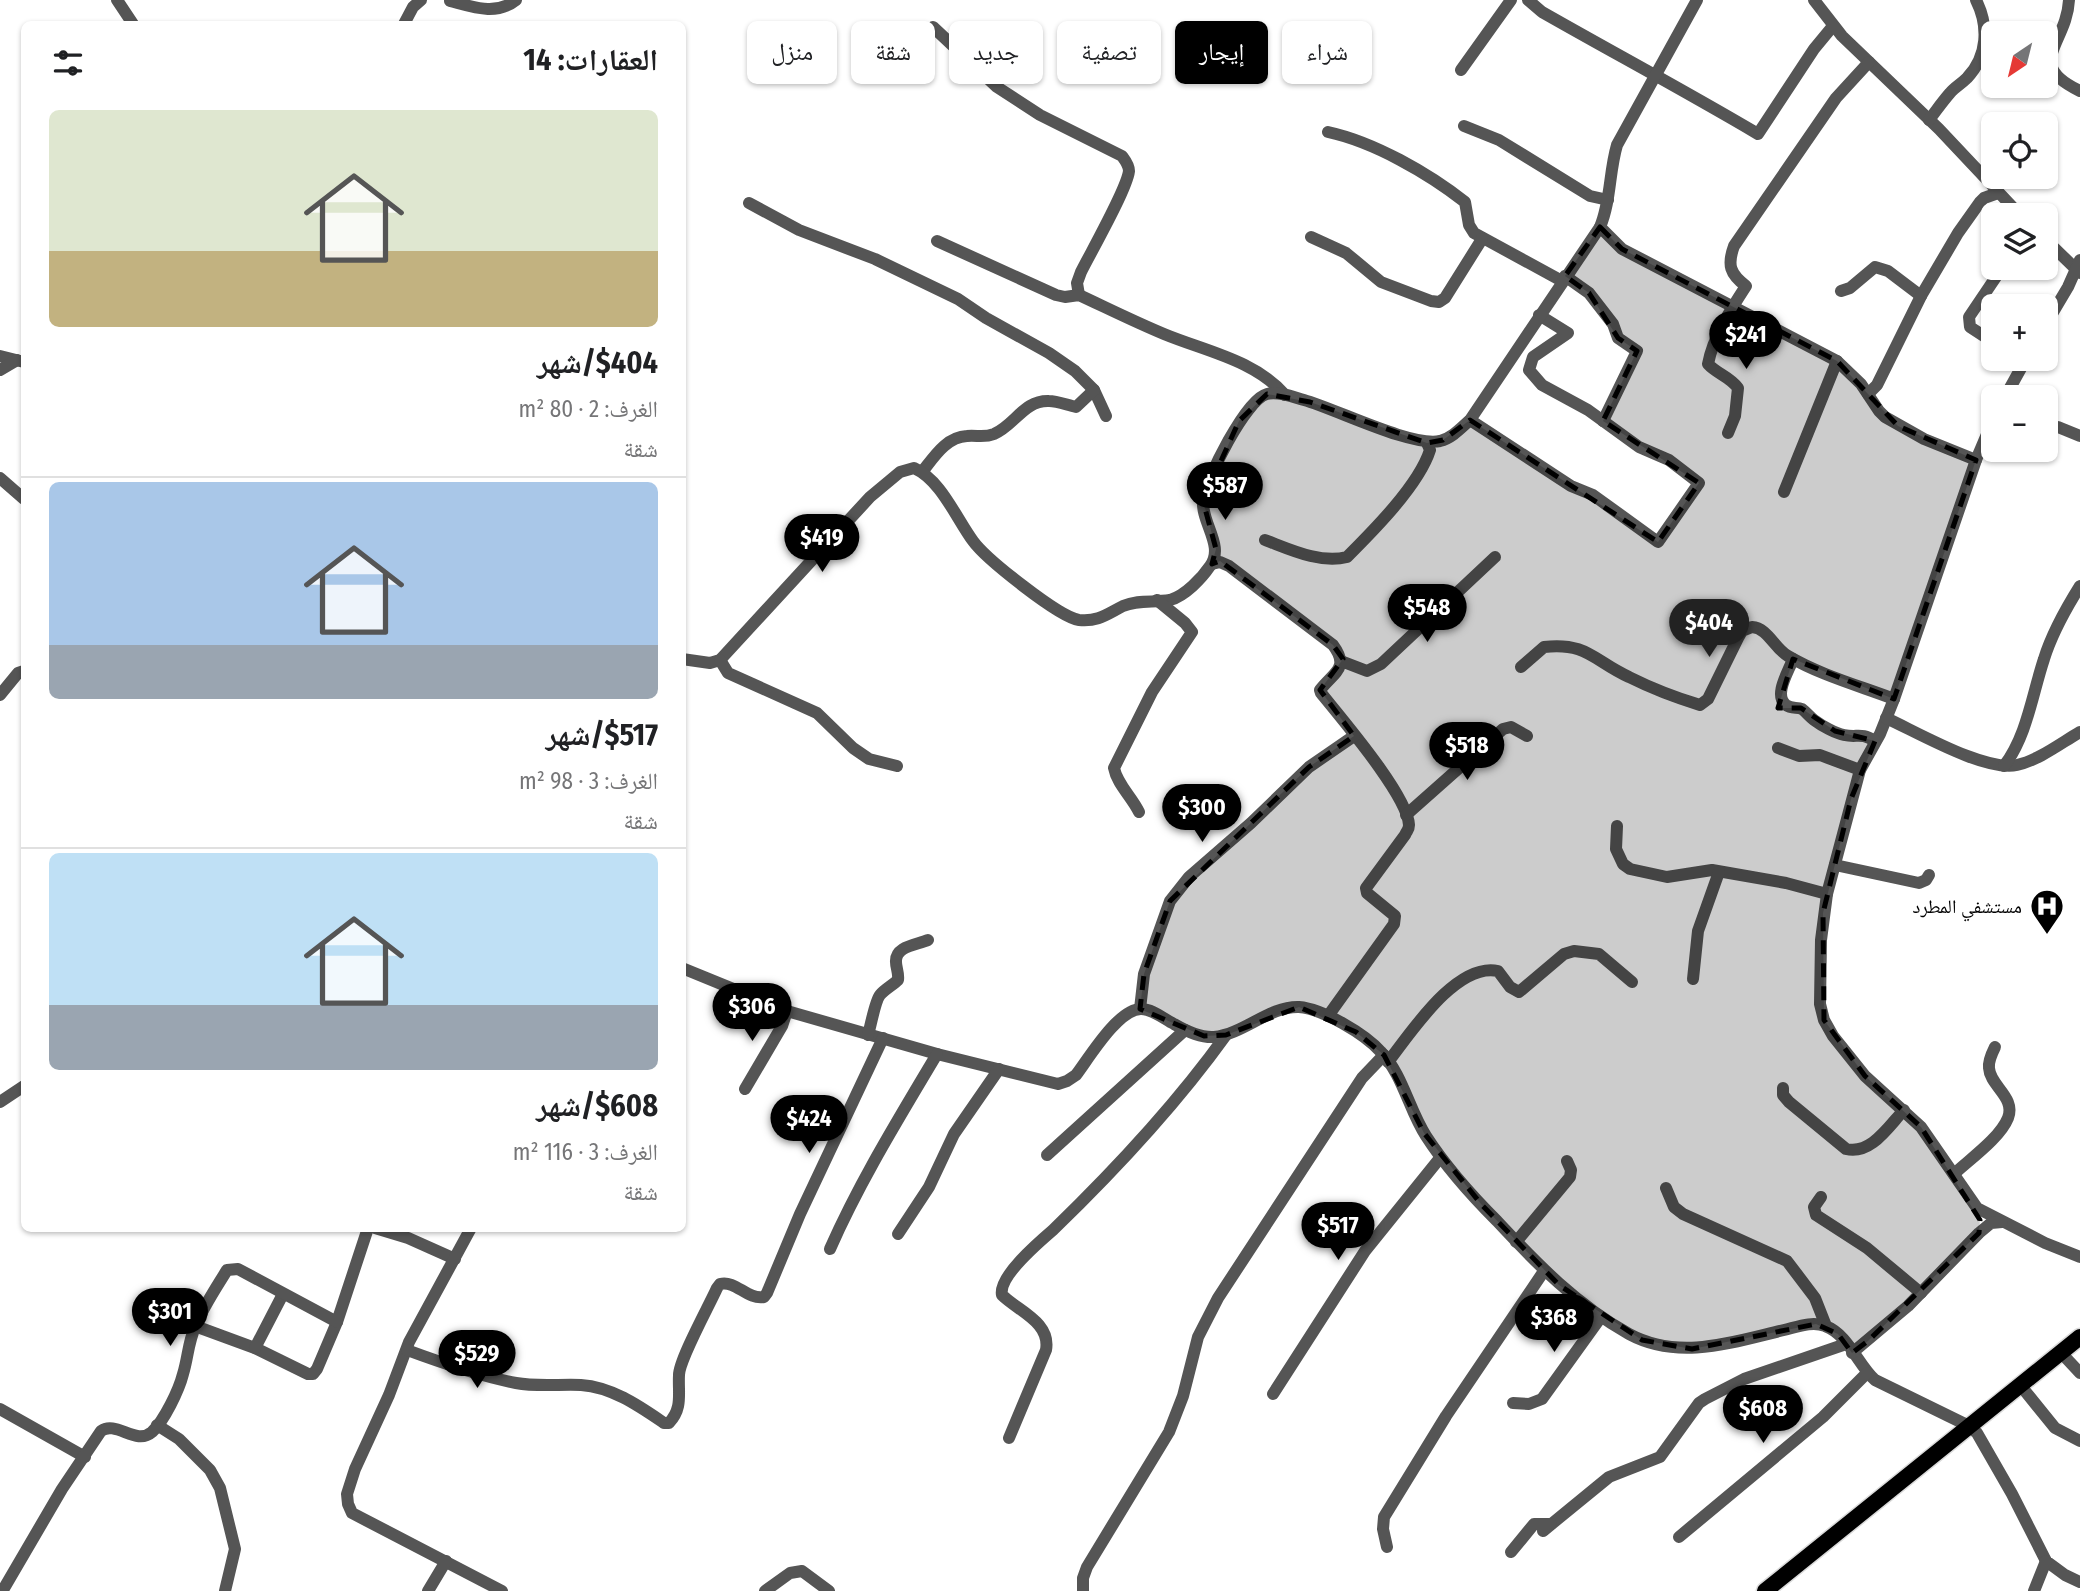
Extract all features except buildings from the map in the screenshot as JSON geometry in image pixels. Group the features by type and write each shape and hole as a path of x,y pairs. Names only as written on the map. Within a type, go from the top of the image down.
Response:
{"main road":[{"path":"1779,1591 2080,1337"},
{"path":"1765,1591 2080,1348"}],"street":[{"path":"117,0 131,21"},
{"path":"406,21 413,6 421,0"},
{"path":"452,0 480,9 505,7 516,0"},
{"path":"1461,71 1511,0"},
{"path":"1528,0 1542,12 1758,134 1814,49 1833,26"},
{"path":"1814,0 1833,26 1929,120 2008,203"},
{"path":"1929,120 1950,92 1968,77 1980,59 1986,30 1984,15 1976,0"},
{"path":"2069,0 2066,21 2050,62 2057,77 2080,91"},
{"path":"686,660 710,663 720,660 886,482 900,472 914,468 922,472 932,481 975,544 991,560 1057,610 1076,620 1101,619 1132,603 1170,600 1183,594 1212,564 1216,549 1203,501 1208,483 1239,421 1251,405 1266,394 1285,395 1310,402 1427,443 1443,440 1458,431 1470,420 1600,227 1607,210 1617,145 1691,2"},
{"path":"935,29 997,87 1040,115 1122,156 1127,163 1129,170 1123,188 1080,272 1077,283 1079,295"},
{"path":"1728,433 1734,416 1738,388 1731,379 1707,364 1732,306 1746,286 1735,278 1730,259 1734,246 1836,98 1869,62"},
{"path":"1464,126 1499,140 1590,196 1608,200"},
{"path":"1328,132 1354,138 1377,148 1451,191 1465,202 1469,225 1482,239 1564,278 1589,293 1613,324 1618,338 1637,351 1604,422"},
{"path":"1868,394 1881,378 1921,296 1958,233 1980,202 1998,193"},
{"path":"748,203 799,230 826,238 875,259 958,299 986,318 1049,352 1094,390 1106,416"},
{"path":"1600,227 1622,249 1837,361 1851,373 1879,411 1898,426 1976,460"},
{"path":"1311,237 1346,253 1381,282 1436,302 1445,298 1482,239"},
{"path":"937,241 1056,295 1079,295 1165,334 1260,372 1285,395"},
{"path":"2058,250 2079,267 2058,303"},
{"path":"1841,291 1850,288 1875,267 1888,271 1921,296"},
{"path":"1981,299 1969,317 1970,327 1981,334"},
{"path":"1470,420 1571,486 1593,495 1658,542 1699,483 1669,460 1639,447 1604,422 1542,385 1529,370 1533,357 1568,333 1539,315"},
{"path":"0,356 21,361"},
{"path":"0,370 21,361"},
{"path":"1784,492 1837,361"},
{"path":"922,472 948,442 966,436 980,438 995,433 1012,422 1028,406 1038,402 1050,401 1076,407 1094,390"},
{"path":"2058,427 2080,436"},
{"path":"1265,540 1298,553 1338,559 1347,557 1398,500 1423,466 1430,450 1427,443"},
{"path":"1981,448 1894,699 1880,734 1860,770 1827,894 1821,940 1820,1004 1824,1020 1833,1036 1865,1076 1921,1127 1978,1208 2002,1222 2080,1257"},
{"path":"0,478 21,496"},
{"path":"1341,661 1367,671 1381,664 1495,557"},
{"path":"1212,564 1220,562 1229,566 1332,645 1342,657 1337,671 1320,690 1394,789 1406,815 1409,828 1366,891 1395,916 1394,924 1328,1016"},
{"path":"2004,766 2021,739 2054,629 2080,586"},
{"path":"1139,812 1114,768 1152,692 1192,632 1157,600"},
{"path":"1521,667 1544,647 1571,646 1588,652 1628,677 1700,705 1708,699 1738,638 1747,628 1758,627 1764,630 1777,649 1793,659 1894,699"},
{"path":"1793,659 1782,688 1783,702 1793,708 1801,708 1814,720 1835,731 1846,735 1860,734 1875,740"},
{"path":"720,660 728,673 817,713 853,748 869,759 897,766"},
{"path":"0,695 21,672"},
{"path":"1886,718 1971,757 2004,766 2025,763 2080,732"},
{"path":"1406,815 1503,729 1511,727 1527,736"},
{"path":"1140,1009 1143,974 1170,901 1189,877 1309,767 1354,736"},
{"path":"1778,748 1798,756 1820,755 1860,770"},
{"path":"1617,826 1616,849 1623,864 1630,869 1667,877 1694,872 1719,872 1786,883 1827,894"},
{"path":"1835,865 1919,883 1929,875"},
{"path":"1693,979 1698,931 1719,872"},
{"path":"868,1035 877,1000 898,980 898,953 910,945 928,940"},
{"path":"1083,1591 1083,1578 1087,1567 1169,1432 1183,1396 1198,1338 1218,1298 1362,1078 1386,1058 1453,986 1483,971 1498,971 1510,987 1519,992 1564,954 1580,950 1599,954 1632,982"},
{"path":"686,970 787,1011 937,1054 1058,1084 1076,1075 1117,1022 1128,1012 1140,1009 1151,1011 1185,1030 1204,1036 1226,1035 1291,1008 1310,1009 1328,1016 1373,1044 1386,1058 1424,1133 1440,1158 1544,1271 1601,1317 1642,1340 1692,1349 1804,1325 1826,1326 1838,1334 1867,1373 1883,1385 1973,1429 2012,1494 2046,1561 2080,1582"},
{"path":"745,1088 782,1026 787,1011"},
{"path":"1047,1156 1185,1030"},
{"path":"1009,1438 1048,1340 1040,1325 1002,1295 1003,1282 1143,1138 1226,1035"},
{"path":"407,1350 519,1384 584,1385 608,1391 635,1403 664,1423 670,1423 680,1404 681,1365 717,1288 720,1284 728,1283 754,1298 764,1297 767,1293 800,1214 883,1038"},
{"path":"1954,1174 1996,1134 2008,1117 2010,1110 2007,1100 1989,1071 1988,1065 1995,1047"},
{"path":"830,1249 880,1150 937,1054"},
{"path":"898,1234 929,1187 954,1134 999,1069"},
{"path":"0,1102 21,1088"},
{"path":"1783,1088 1783,1095 1789,1102 1846,1149 1855,1151 1867,1147 1877,1139 1904,1110"},
{"path":"1273,1394 1365,1251 1440,1158"},
{"path":"1516,1242 1570,1177 1571,1170 1567,1161"},
{"path":"1666,1188 1674,1207 1682,1214 1787,1261 1815,1298 1826,1326"},
{"path":"1821,1197 1814,1207 1816,1215 1867,1248 1921,1293"},
{"path":"1978,1208 1979,1233"},
{"path":"1511,1552 1534,1524 1547,1527 1609,1477 1660,1457 1699,1403 1705,1399 1744,1379 1849,1348 1921,1293 1991,1223 2002,1222"},
{"path":"195,1326 255,1348 313,1374 337,1322 367,1232"},
{"path":"388,1232 455,1259"},
{"path":"469,1232 409,1342 347,1494 352,1513 502,1591"},
{"path":"3,1590 62,1489 105,1428 132,1436 152,1433 170,1406 183,1377 187,1348 195,1326 227,1270 237,1269 337,1322"},
{"path":"1387,1547 1383,1529 1384,1517 1446,1416 1544,1271"},
{"path":"255,1348 283,1294"},
{"path":"1513,1404 1529,1404 1542,1399 1601,1317"},
{"path":"2066,1358 2080,1373"},
{"path":"1679,1537 1823,1417 1867,1373"},
{"path":"2025,1391 2055,1428 2080,1441"},
{"path":"0,1409 85,1457"},
{"path":"157,1425 179,1439 210,1469 220,1488 235,1549 225,1591"},
{"path":"428,1591 446,1561"},
{"path":"2034,1591 2046,1561"},
{"path":"765,1591 790,1573 802,1571 829,1591"}],"highlighted area":[{"path":"1600,227 1622,249 1837,361 1898,426 1976,460 1894,699 1793,659 1778,708 1801,708 1835,731 1875,741 1851,799 1823,913 1824,1020 1865,1076 1921,1127 1980,1220 1979,1233 1868,1341 1852,1353 1838,1334 1816,1324 1692,1349 1642,1340 1559,1285 1481,1204 1424,1133 1384,1055 1356,1032 1299,1007 1226,1035 1204,1036 1140,1009 1144,974 1170,901 1309,767 1354,736 1320,690 1343,659 1333,645 1220,561 1212,564 1216,549 1203,501 1239,421 1267,394 1310,402 1427,443 1443,440 1470,420 1658,542 1699,483 1603,421 1637,351 1618,338 1589,293 1565,276"}],"place":[{"name":"مستشفي المطرد","path":"2047,936"}]}
